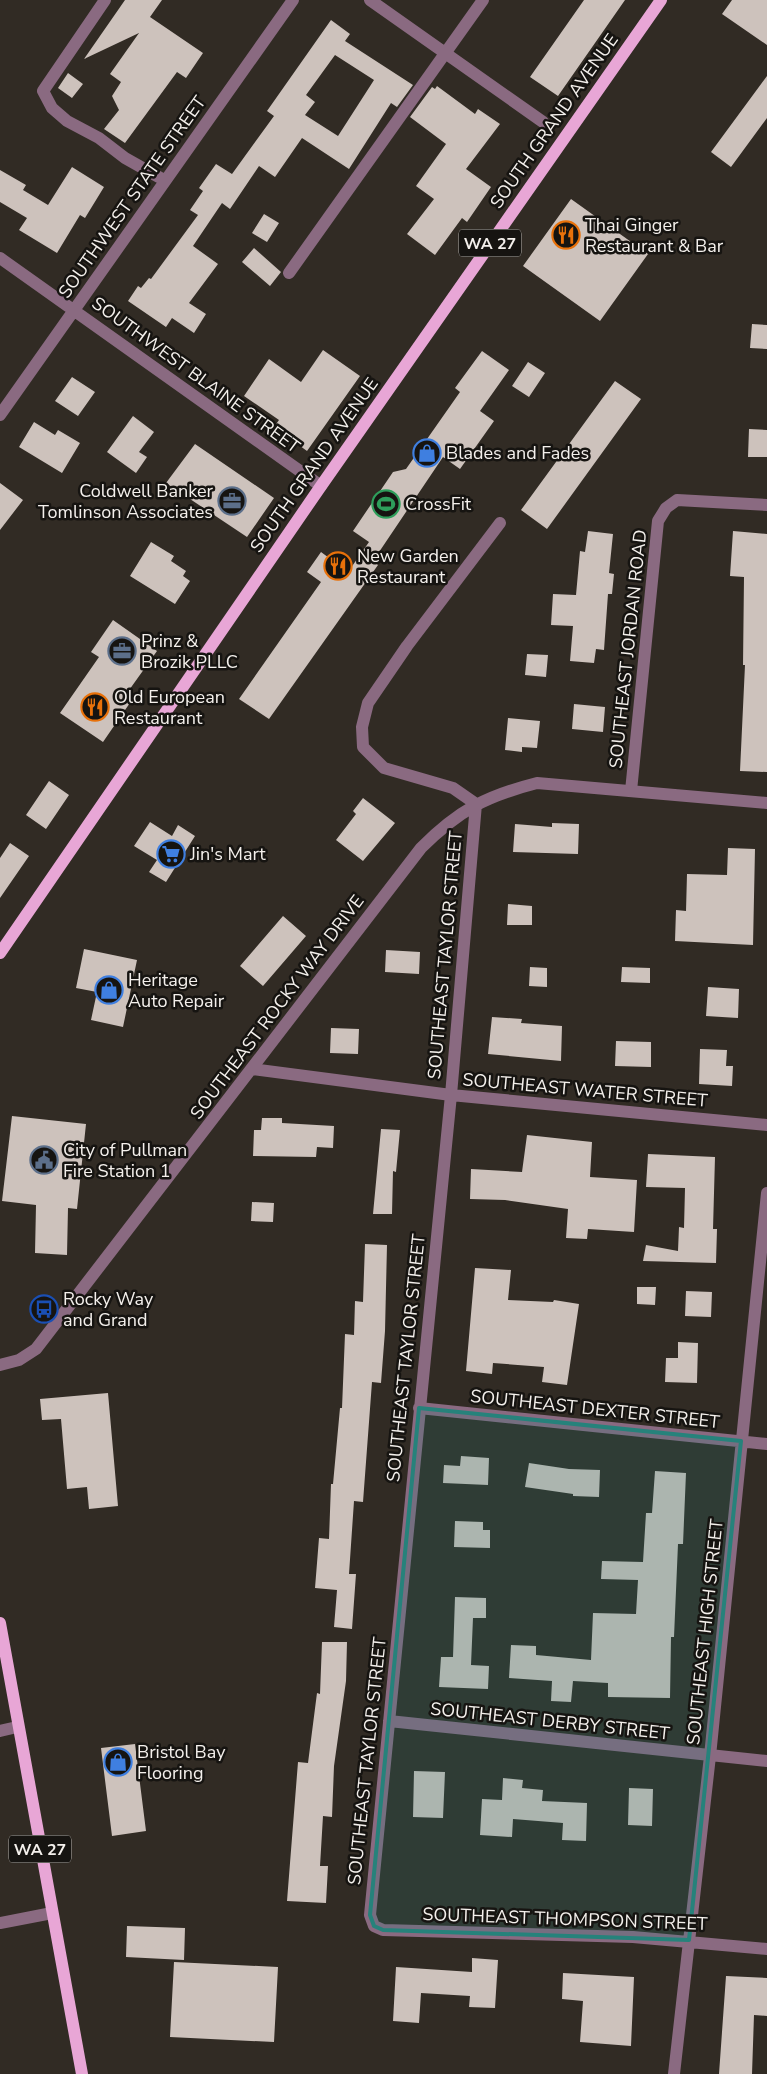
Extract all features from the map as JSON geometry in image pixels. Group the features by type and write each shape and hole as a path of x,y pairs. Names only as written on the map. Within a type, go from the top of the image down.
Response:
{"main road":[{"name":"SOUTH GRAND AVENUE","path":"0,953 321,486 661,0"},
{"name":"WA 27","path":"0,1623 17,1727 82,2074"}],"street":[{"path":"105,0 43,90 52,108 67,121 99,138 125,158 164,180"},
{"name":"SOUTHWEST STATE STREET","path":"0,415 164,180 293,0"},
{"path":"370,0 543,122"},
{"path":"288,273 483,0"},
{"name":"SOUTHWEST BLAINE STREET","path":"0,258 321,486"},
{"name":"SOUTHEAST JORDAN ROAD","path":"632,791 655,535 658,521 666,508 677,500 767,505"},
{"path":"476,804 453,788 384,768 363,747 362,727 368,703 500,522"},
{"name":"SOUTHEAST ROCKY WAY DRIVE","path":"0,1365 19,1360 36,1349 421,848 446,824 476,804 502,792 537,783 767,804"},
{"name":"SOUTHEAST TAYLOR STREET","path":"370,1915 451,1095 476,804"},
{"name":"SOUTHEAST WATER STREET","path":"252,1069 451,1095 767,1125"},
{"name":"SOUTHEAST HIGH STREET","path":"674,2074 710,1756 767,1193"},
{"name":"SOUTHEAST DEXTER STREET","path":"419,1408 767,1444"},
{"name":"SOUTHEAST DERBY STREET","path":"389,1721 767,1761"},
{"path":"0,1731 17,1727"},
{"path":"0,1923 52,1913"},
{"name":"SOUTHEAST THOMPSON STREET","path":"370,1915 374,1926 383,1930 633,1936 767,1948"}],"highlighted area":[{"path":"419,1408 741,1441 689,1940 383,1930 374,1926 370,1915"}],"building":[{"path":"125,0 162,0 150,17 203,53 186,78 177,72 125,143 104,129 119,110 112,96 121,82 110,74 139,33 84,59"},
{"path":"584,0 625,0 558,96 530,77"},
{"path":"732,0 767,0 767,45 722,14"},
{"path":"331,20 350,34 345,41 413,85 397,107 391,103 349,169 302,138 275,177 259,166 230,209 222,203 193,246 218,264 189,303 206,314 194,333 172,318 166,327 128,301 138,286 141,288 149,278 151,279 198,215 190,210 203,191 199,188 216,164 232,174 274,116 267,111","holes":["335,55 374,80 338,136 305,115 315,102 306,95"]},
{"path":"68,73 83,84 72,98 58,88"},
{"path":"767,76 767,118 731,167 711,152"},
{"path":"437,86 475,114 478,109 500,124 466,169 491,187 467,222 462,218 435,255 407,234 434,199 416,186 446,144 410,117 432,87 435,89"},
{"path":"72,167 104,187 85,218 80,215 57,253 19,230 27,218 0,202 0,170 26,185 23,190 48,205"},
{"path":"571,199 648,254 600,321 523,266"},
{"path":"264,214 279,223 267,242 252,233"},
{"path":"254,248 281,272 270,286 242,262"},
{"path":"752,324 767,325 767,349 750,348"},
{"path":"323,350 360,376 307,451 274,427 279,420 244,396 269,359 301,382"},
{"path":"482,351 509,370 480,411 494,421 460,469 443,457 373,561 378,565 269,719 239,699 321,582 307,572 321,552 348,572 369,542 353,531 393,472 406,469 460,392 455,388"},
{"path":"528,362 545,373 529,397 512,386"},
{"path":"72,377 95,392 78,416 55,401"},
{"path":"615,381 641,399 547,529 521,510"},
{"path":"133,416 154,432 139,452 147,457 136,473 107,452"},
{"path":"34,422 55,435 58,430 80,443 62,473 19,447"},
{"path":"749,429 767,430 767,457 748,457"},
{"path":"195,444 274,498 247,537 166,483"},
{"path":"0,483 23,500 0,530"},
{"path":"588,531 613,534 609,573 614,574 612,594 608,594 604,650 596,649 594,663 570,661 573,626 551,625 553,594 576,595 580,551 585,552"},
{"path":"733,531 767,534 767,772 740,771 745,665 743,665 744,577 730,576"},
{"path":"151,542 174,556 171,561 186,571 183,576 190,581 175,604 130,576"},
{"path":"113,620 157,651 127,693 134,697 103,742 60,713 99,657 91,652"},
{"path":"527,654 548,655 546,677 525,675"},
{"path":"574,704 605,707 603,732 572,729"},
{"path":"508,718 540,721 537,748 522,747 522,752 505,750"},
{"path":"49,781 69,795 46,829 26,815"},
{"path":"363,798 395,823 363,861 336,840 356,814 353,811"},
{"path":"150,822 172,836 178,825 195,836 166,882 149,872 157,860 134,846"},
{"path":"552,823 579,824 578,854 513,852 515,824 552,827"},
{"path":"10,843 29,856 0,898 0,858"},
{"path":"728,848 755,849 753,945 675,941 676,910 686,911 687,874 727,875"},
{"path":"508,904 532,906 532,925 507,925"},
{"path":"283,916 306,936 263,986 240,966"},
{"name":"Heritage Auto Repair","path":"84,949 137,960 123,1027 91,1020 97,992 76,988"},
{"path":"386,950 420,952 419,974 385,972"},
{"path":"530,967 547,968 547,987 529,986"},
{"path":"622,967 650,968 650,983 621,982"},
{"path":"708,987 739,989 738,1018 706,1016"},
{"path":"492,1017 522,1019 521,1023 562,1026 561,1061 488,1054"},
{"path":"331,1028 359,1029 358,1054 330,1053"},
{"path":"616,1041 651,1042 651,1067 615,1066"},
{"path":"700,1049 727,1050 726,1066 733,1066 732,1086 699,1084"},
{"path":"12,1116 86,1124 77,1209 68,1208 67,1255 35,1253 36,1205 2,1201"},
{"path":"262,1118 282,1118 282,1123 334,1126 333,1148 317,1147 316,1157 253,1156 254,1130 261,1130"},
{"path":"381,1129 400,1130 396,1172 393,1171 392,1214 373,1214"},
{"path":"527,1135 592,1142 590,1177 637,1180 634,1232 588,1229 587,1239 566,1238 568,1209 505,1200 470,1199 471,1169 522,1172"},
{"path":"648,1154 715,1157 713,1229 717,1229 716,1263 643,1261 646,1245 678,1251 679,1227 684,1228 685,1188 646,1187"},
{"path":"252,1202 274,1203 273,1222 251,1221"},
{"path":"365,1244 387,1245 385,1331 381,1383 372,1382 363,1502 354,1501 349,1574 356,1574 352,1629 334,1627 337,1590 315,1588 319,1538 329,1539 331,1484 333,1484 340,1408 342,1408 345,1334 354,1335 355,1301 363,1302"},
{"path":"475,1268 511,1270 508,1300 553,1302 554,1300 579,1304 567,1385 542,1382 544,1367 493,1363 492,1374 466,1371"},
{"path":"637,1287 656,1287 655,1305 637,1304"},
{"path":"686,1291 712,1292 711,1317 685,1316"},
{"path":"678,1342 698,1343 697,1383 665,1382 666,1358 678,1358"},
{"path":"108,1393 118,1506 89,1509 87,1487 67,1489 61,1419 42,1420 40,1399"},
{"path":"461,1456 489,1458 488,1485 443,1483 444,1465 460,1466"},
{"path":"529,1463 569,1469 600,1470 599,1497 573,1496 573,1494 525,1487"},
{"path":"655,1471 686,1473 683,1544 678,1544 674,1637 671,1637 670,1698 608,1697 608,1683 573,1681 571,1702 551,1701 552,1681 509,1678 511,1645 536,1646 536,1655 591,1660 593,1613 636,1614 638,1580 601,1579 602,1561 643,1562 646,1513 652,1513"},
{"path":"455,1521 483,1522 483,1530 490,1530 490,1548 454,1547"},
{"path":"455,1597 486,1598 486,1618 473,1618 471,1665 489,1666 488,1689 439,1687 441,1657 453,1657"},
{"path":"322,1642 347,1642 346,1681 334,1766 332,1817 323,1816 320,1866 328,1866 326,1903 287,1901 298,1762 308,1763 317,1693 320,1694"},
{"path":"135,1744 146,1831 112,1836 101,1748"},
{"path":"414,1771 445,1772 443,1818 413,1817"},
{"path":"503,1778 523,1780 522,1788 543,1790 542,1801 587,1803 586,1841 562,1840 563,1823 513,1819 512,1837 480,1835 482,1799 502,1800"},
{"path":"629,1788 653,1789 652,1826 628,1825"},
{"path":"127,1926 185,1928 184,1960 126,1957"},
{"path":"472,1958 498,1960 495,2008 469,2007 470,1996 421,1993 419,2023 393,2021 396,1967 472,1972"},
{"path":"174,1962 278,1967 274,2042 170,2037"},
{"path":"563,1973 634,1977 631,2046 580,2042 583,2001 562,1999"},
{"path":"726,1976 767,1978 767,2016 754,2015 752,2074 719,2074"}],"place":[{"name":"Thai Ginger Restaurant & Bar","path":"566,235"},
{"name":"Blades and Fades","path":"427,453"},
{"name":"Coldwell Banker Tomlinson Associates","path":"232,501"},
{"name":"CrossFit","path":"386,504"},
{"name":"New Garden Restaurant","path":"338,566"},
{"name":"Prinz & Brozik PLLC","path":"122,651"},
{"name":"Old European Restaurant","path":"95,707"},
{"name":"Jin's Mart","path":"171,854"},
{"name":"Heritage Auto Repair","path":"109,990"},
{"name":"City of Pullman Fire Station 1","path":"44,1160"},
{"name":"Rocky Way and Grand","path":"44,1309"},
{"name":"Bristol Bay Flooring","path":"118,1762"}]}
